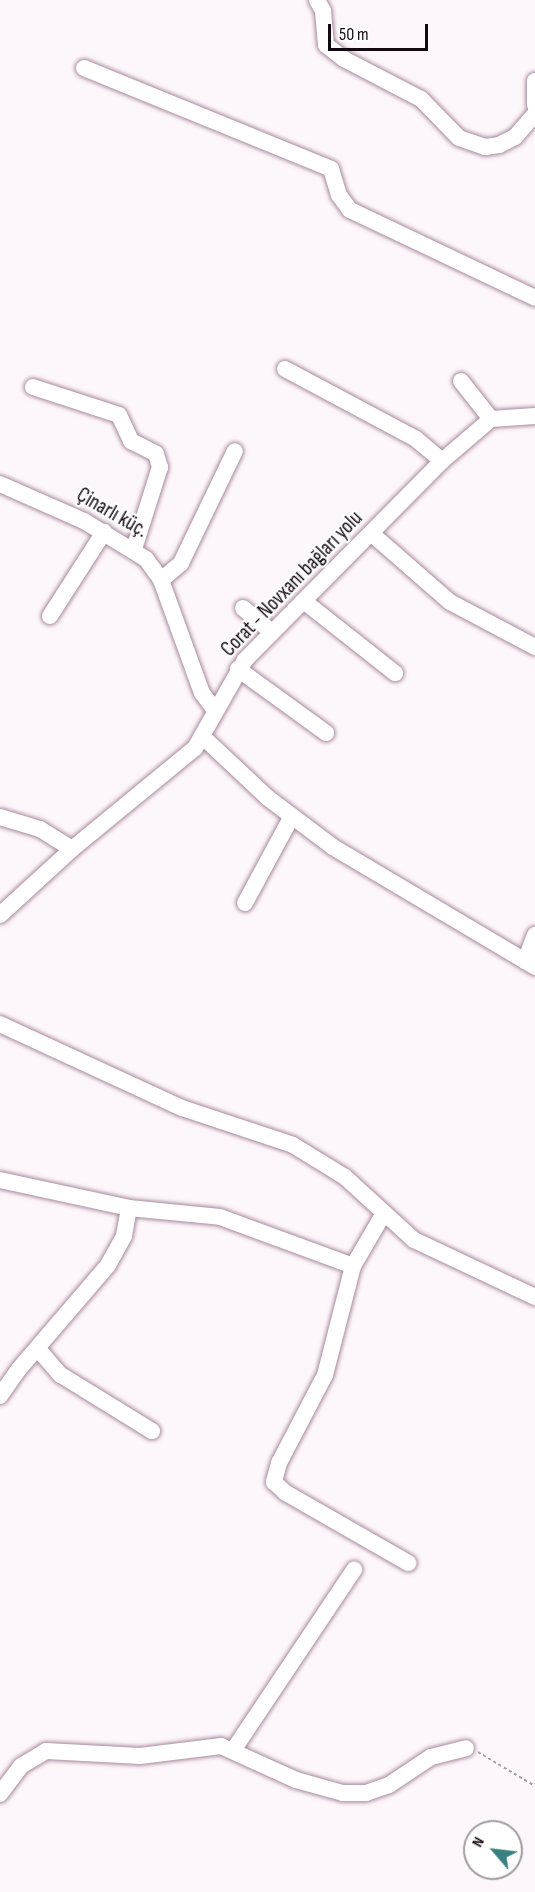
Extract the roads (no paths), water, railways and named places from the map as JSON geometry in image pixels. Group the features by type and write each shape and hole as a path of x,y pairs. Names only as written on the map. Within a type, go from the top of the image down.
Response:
{"street":[{"path":"317,0 323,11 326,45 344,59 421,99 459,138 485,147 499,145 515,137 535,114"},
{"path":"84,68 331,169 339,195 350,210 535,297"},
{"path":"535,81 535,105"},
{"path":"285,369 416,439 442,461"},
{"path":"461,381 491,418 535,416"},
{"path":"33,387 119,415 131,441 159,460 134,549"},
{"name":"Corat - Novxanı bağları yolu","path":"0,915 72,849 188,756 203,737 238,669 442,461 491,418"},
{"path":"161,580 182,563 235,451"},
{"name":"Çinarlı küç.","path":"0,484 38,498 134,549 161,580 202,693 215,710"},
{"path":"50,616 104,532"},
{"path":"372,534 450,602 535,647"},
{"path":"305,602 394,673"},
{"path":"243,608 272,632"},
{"path":"238,669 326,733"},
{"path":"203,737 291,818 333,847 530,964 535,935"},
{"path":"0,817 40,829 72,849"},
{"path":"245,903 291,818"},
{"path":"0,1024 182,1108 293,1145 345,1177 414,1240 535,1296"},
{"path":"0,1180 129,1208 220,1217 353,1266"},
{"path":"0,1396 108,1265 124,1236 129,1208"},
{"path":"384,1213 353,1266 325,1375 279,1464 274,1482 286,1493 408,1563"},
{"path":"38,1349 61,1375 152,1431"},
{"path":"234,1749 354,1570"},
{"path":"0,1794 21,1766 46,1751 140,1756 208,1745 234,1749 296,1780 344,1793 366,1793 389,1785 431,1757 466,1748"}]}
